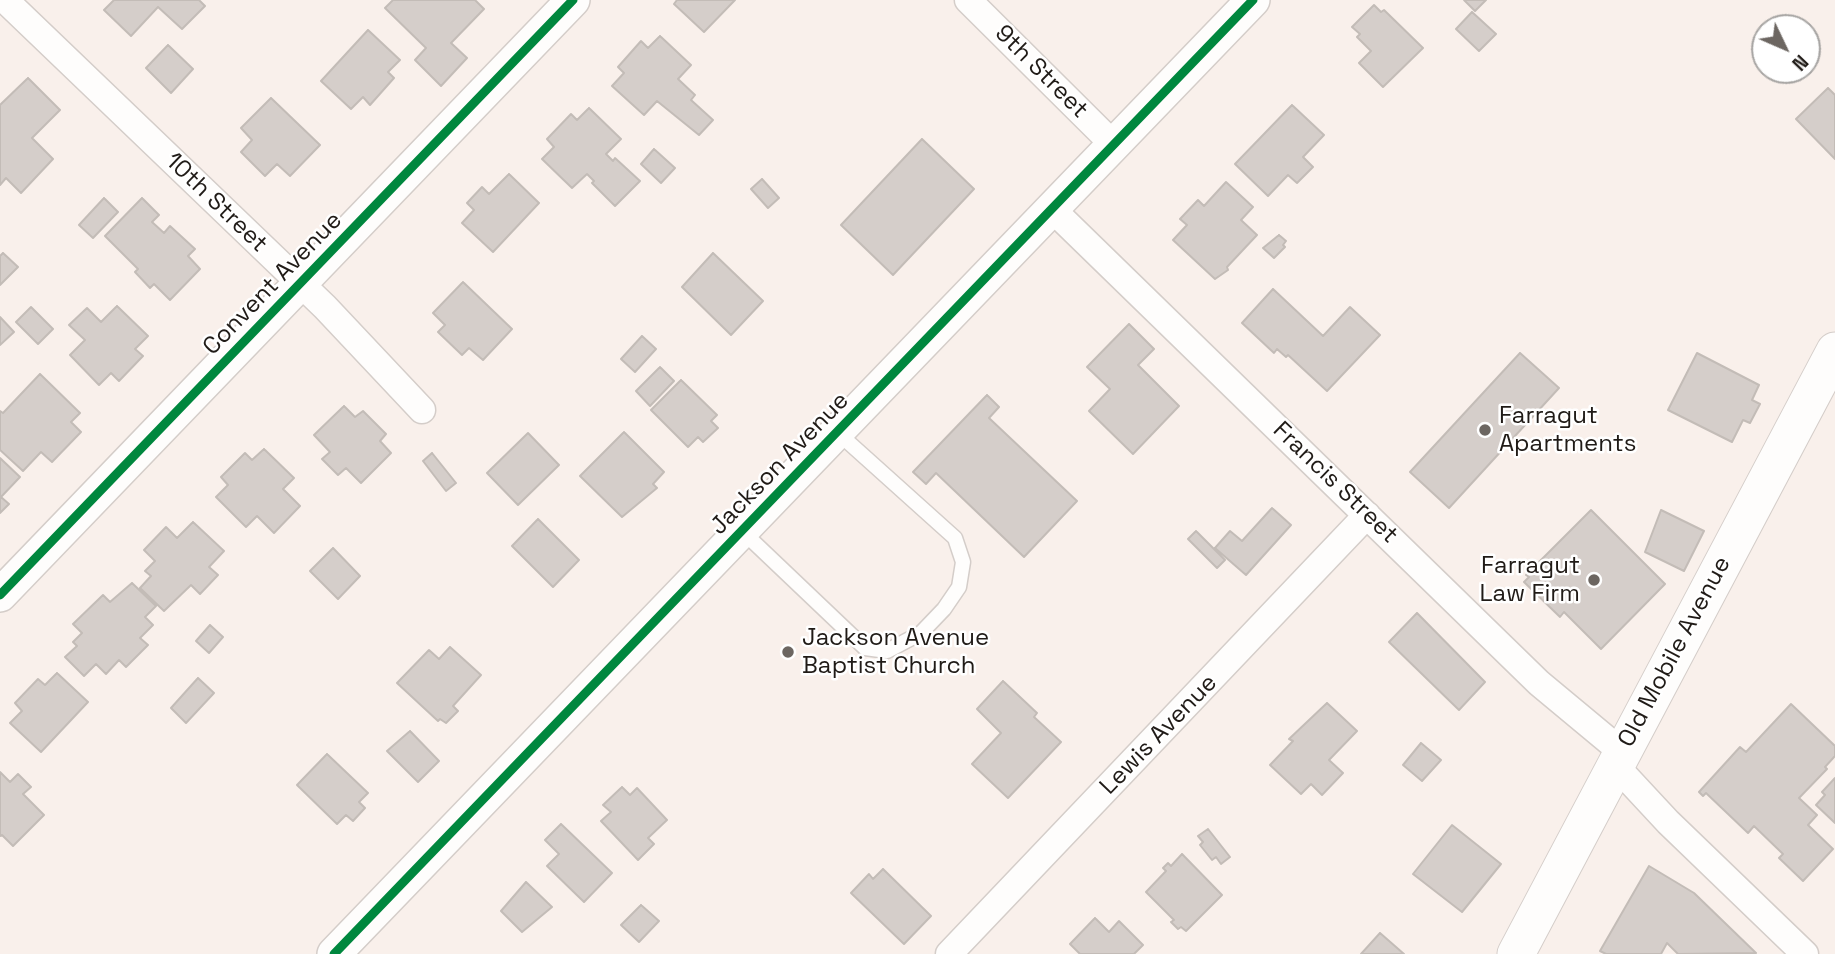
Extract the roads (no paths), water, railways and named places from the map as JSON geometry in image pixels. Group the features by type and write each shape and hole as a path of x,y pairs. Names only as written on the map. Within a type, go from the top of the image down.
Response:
{"main road":[{"name":"Old Mobile Avenue","path":"1516,954 1835,351"}],"street":[{"name":"10th Street","path":"5,0 325,307 422,410"},
{"name":"Convent Avenue","path":"0,595 573,0"},
{"name":"9th Street","path":"968,0 1114,145"},
{"name":"Jackson Avenue","path":"334,954 1253,0"},
{"name":"Francis Street","path":"1052,209 1619,759 1668,822 1805,954"},
{"name":"Lewis Avenue","path":"949,954 1367,515"}],"lane":[{"path":"742,531 864,648 887,651 921,633 960,587 963,562 955,538 836,432"}],"place":[{"name":"Farragut Apartments","path":"1485,430"},
{"name":"Farragut Law Firm","path":"1594,580"},
{"name":"Jackson Avenue Baptist Church","path":"788,652"}]}
